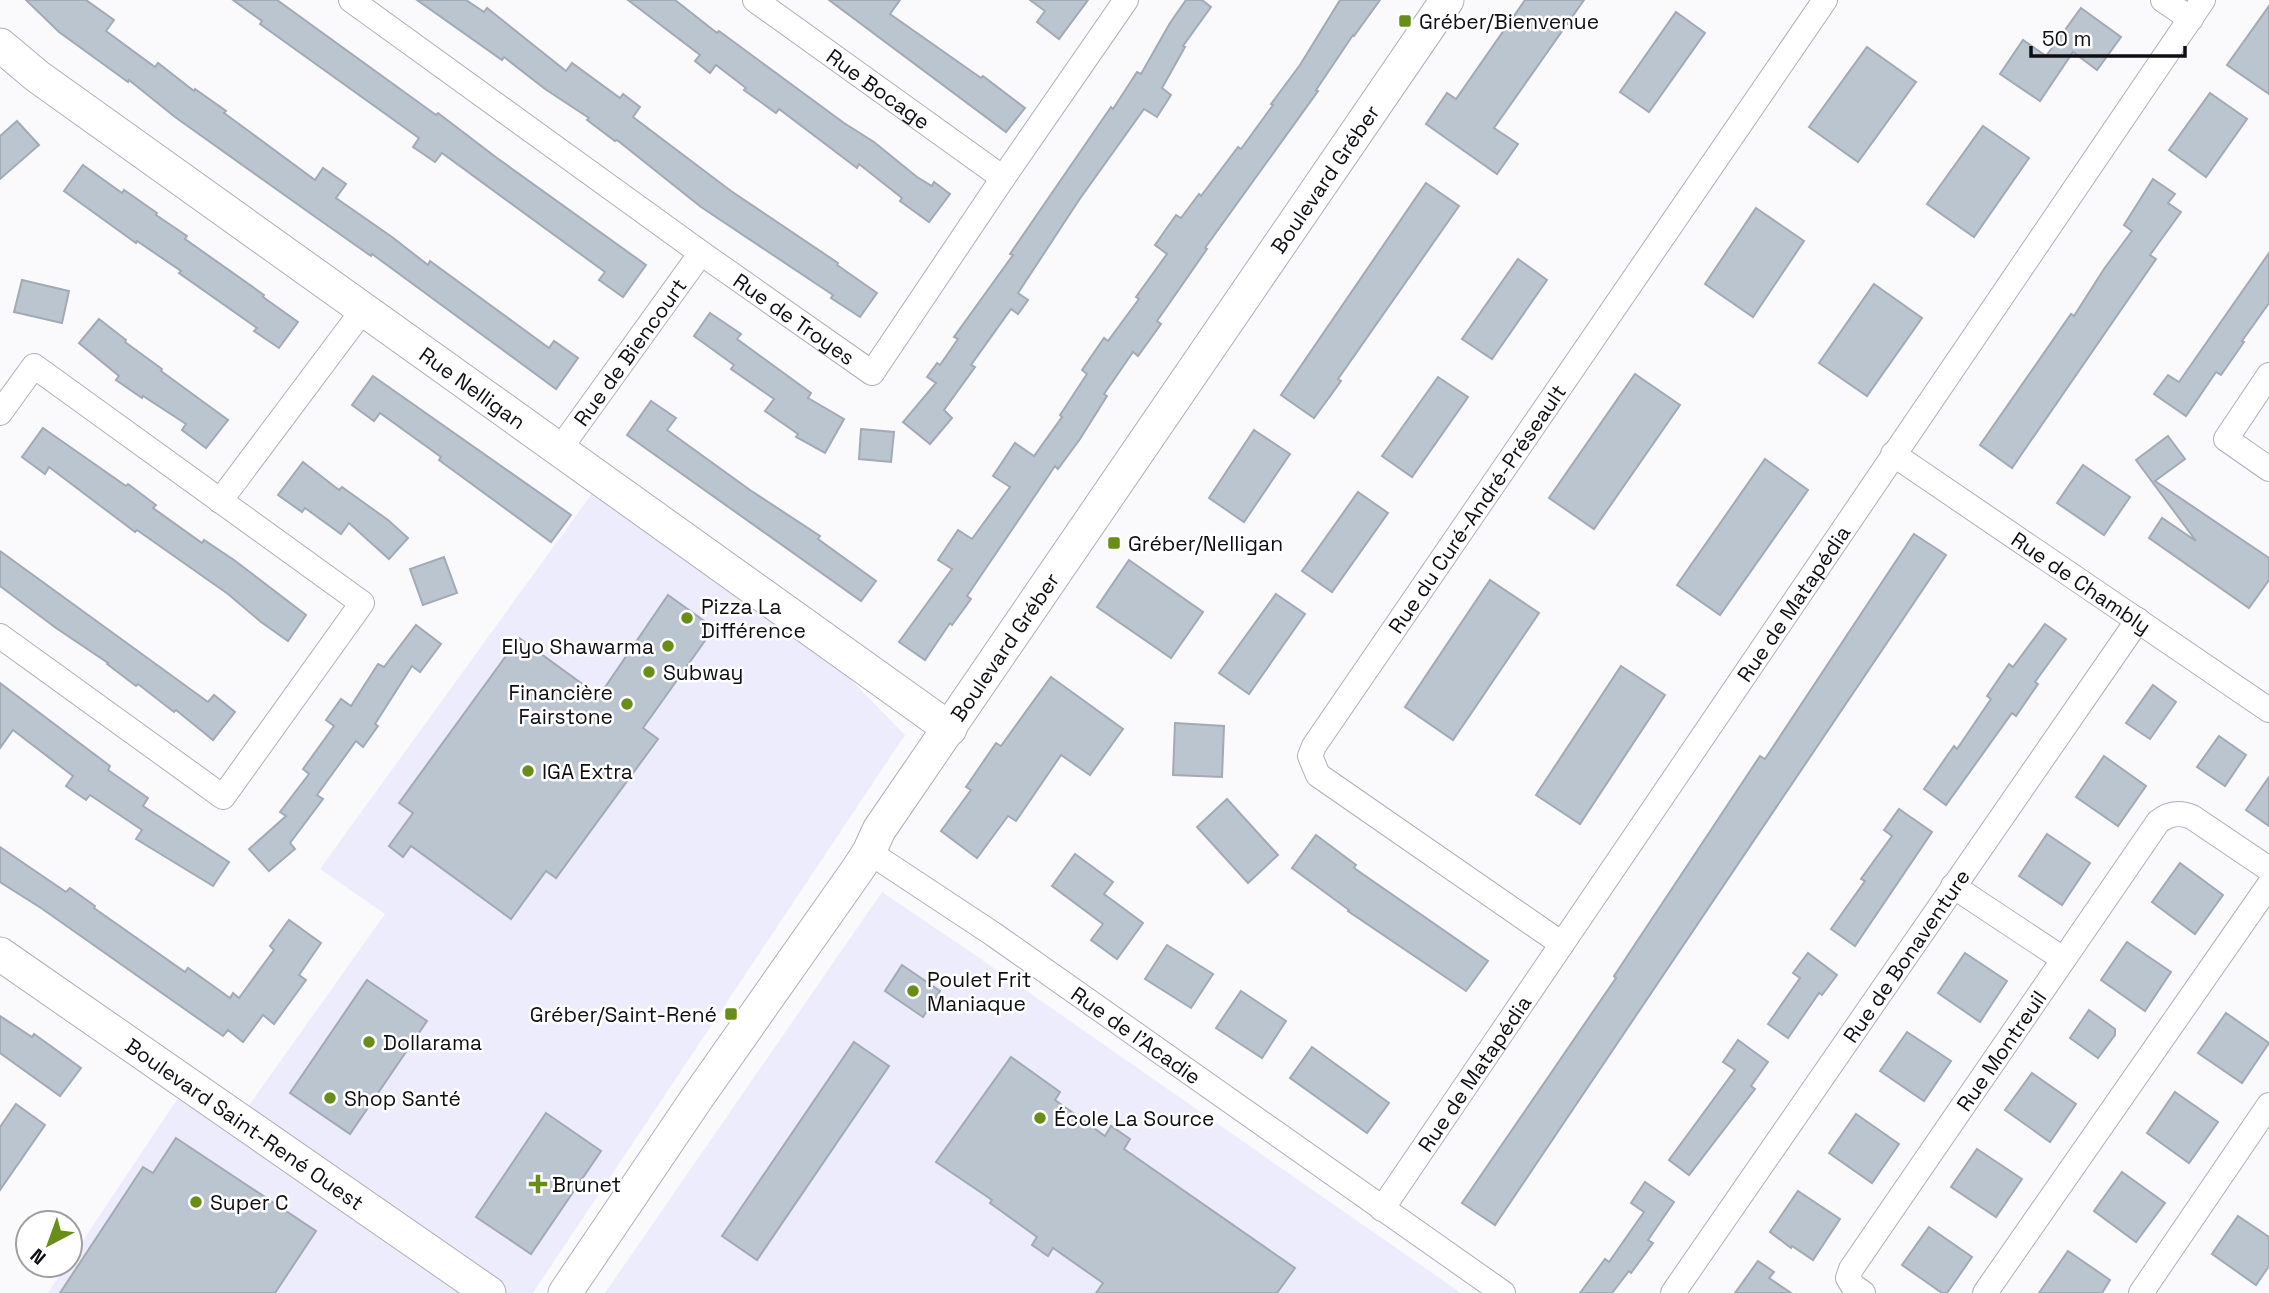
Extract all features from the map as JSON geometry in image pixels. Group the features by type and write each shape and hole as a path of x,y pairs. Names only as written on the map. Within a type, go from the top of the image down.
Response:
{"street":[{"name":"Rue de Troyes","path":"351,0 872,373 1126,0"},
{"name":"Rue Bocage","path":"755,0 1003,178"},
{"name":"Boulevard Gréber","path":"565,1293 869,852 878,830 950,729 1447,0"},
{"name":"Rue du Curé-André-Préseault","path":"1562,944 1318,775 1310,756 1314,746 1825,0"},
{"path":"2163,0 2197,9"},
{"name":"Rue de Matapédia","path":"1382,1209 2197,9"},
{"name":"Rue Nelligan","path":"3,55 950,729"},
{"name":"Rue de Biencourt","path":"559,450 701,253"},
{"path":"220,501 363,310"},
{"path":"0,413 34,366 362,603 222,797 0,636"},
{"path":"2269,375 2226,439 2269,469"},
{"name":"Rue de Chambly","path":"1893,454 2269,710"},
{"name":"Rue de Bonaventure","path":"1673,1293 2138,620"},
{"name":"Rue Montreuil","path":"1863,1293 1853,1286 1849,1278 1851,1269 2158,822 2164,817 2183,813 2269,869"},
{"name":"Rue de l'Acadie","path":"869,852 993,934 1503,1293"},
{"path":"1985,1293 2269,885"},
{"path":"1953,886 2063,959"},
{"name":"Boulevard Saint-René Ouest","path":"0,954 489,1293"},
{"path":"2141,1293 2269,1105"}],"shaded area":[{"path":"601,481 782,609 905,735 533,1293 48,1293 57,1279 84,1279 84,1239 188,1083 240,1118 385,914 320,869"},
{"name":"École La Source","path":"882,892 978,957 1461,1293 605,1293"}],"building":[{"path":"26,0 86,0 114,20 106,31 155,67 158,63 194,91 195,89 315,180 323,168 346,184 336,198 428,265 430,261 549,348 554,341 578,358 556,389 372,254 371,256 314,216 59,32"},
{"path":"233,0 277,0 436,115 438,113 646,265 623,297 599,280 605,272 442,153 435,162 413,147 419,138 260,24 262,21"},
{"path":"417,0 466,0 484,12 487,8 566,71 572,63 620,98 623,94 640,107 633,117 731,191 838,263 837,265 877,293 860,317 831,298 833,295 701,207 617,140 587,120 589,118 504,57 502,60"},
{"path":"628,0 675,0 717,33 719,31 874,142 917,177 932,186 934,182 950,194 929,222 900,201 902,198 859,164 857,168 779,109 776,113 716,65 710,73 695,61 700,55"},
{"path":"829,0 900,0 890,14 981,78 983,76 1025,108 1006,132"},
{"path":"1030,0 1088,0 1059,39 1037,22 1045,11"},
{"path":"1186,0 1202,0 1211,7 1183,46 1185,47 1162,88 1171,95 1157,117 1144,109 1079,200 1018,293 1028,300 1018,314 1011,309 971,365 975,367 944,410 952,418 930,444 903,422 936,383 927,377 937,363 940,365 958,339 954,337 1013,255 1010,254 1111,107 1113,109 1137,72 1141,74"},
{"path":"1340,0 1380,0 1205,248 1207,249 1157,321 1161,324 1138,356 1133,352 1104,394 1107,396 1080,439 1058,469 1055,466 967,596 971,599 952,625 950,623 925,660 899,642 952,569 938,560 958,530 972,539 1010,487 993,476 1015,443 1034,456 1062,417 1060,415 1087,374 1082,370 1104,338 1108,341 1139,299 1136,297 1167,254 1155,245 1176,215 1181,218 1238,147 1241,149 1300,65"},
{"path":"1525,0 1584,0 1494,128 1518,144 1497,174 1426,124 1447,93 1456,99"},
{"path":"2269,6 2269,94 2227,65"},
{"path":"2081,8 2121,37 2097,70 2073,52 2040,101 2000,74 2023,40 2046,56"},
{"path":"1676,12 1705,33 1649,112 1620,92"},
{"path":"1867,47 1916,82 1858,162 1809,127"},
{"path":"2210,93 2247,119 2206,177 2169,150"},
{"path":"17,121 39,145 0,179 0,136"},
{"path":"1983,126 2029,158 1974,237 1927,204"},
{"path":"83,165 122,193 124,190 157,213 156,215 187,236 185,239 298,322 279,348 254,331 257,328 179,273 181,271 137,241 136,243 64,191"},
{"path":"2153,179 2175,194 2168,203 2181,212 2150,255 2156,259 2012,468 1980,445 2132,231 2124,225"},
{"path":"1426,183 1459,206 1338,379 1341,381 1314,418 1281,395"},
{"path":"1756,208 1804,241 1753,317 1705,284"},
{"path":"2269,253 2269,303 2221,375 2216,372 2186,416 2154,394 2168,375 2179,382"},
{"path":"1518,259 1547,280 1492,359 1462,339"},
{"path":"22,280 69,291 62,323 14,312"},
{"path":"1874,284 1922,318 1867,396 1819,363"},
{"path":"710,313 741,334 737,339 811,393 808,398 844,419 825,453 796,437 798,434 765,411 774,399 731,369 734,365 694,336"},
{"path":"99,319 162,369 161,371 228,420 206,448 182,430 186,424 116,380 119,376 79,343"},
{"path":"1635,374 1680,405 1594,529 1549,498"},
{"path":"373,376 571,515 551,542 380,413 374,421 352,405"},
{"path":"1438,377 1468,397 1412,477 1382,456"},
{"path":"651,401 676,418 667,430 820,536 818,539 876,581 861,601 627,435"},
{"path":"43,428 126,486 128,484 156,505 153,508 202,543 204,540 234,560 306,615 288,641 228,594 137,530 135,532 49,467 45,474 22,457"},
{"path":"861,429 894,432 891,462 859,459"},
{"path":"1254,430 1290,454 1244,522 1209,498"},
{"path":"2168,436 2185,459 2155,481 2269,558 2269,580 2249,608 2149,538 2162,518 2196,541 2136,460"},
{"path":"1765,459 1808,490 1720,615 1677,585"},
{"path":"303,462 339,490 342,487 388,520 408,538 389,559 349,523 341,534 305,508 302,512 278,495"},
{"path":"2083,465 2130,497 2104,535 2057,503"},
{"path":"1358,492 1388,513 1332,592 1302,571"},
{"path":"1914,534 1946,555 1495,1225 1462,1203 1616,978 1614,976 1760,756 1765,759"},
{"path":"0,551 208,702 214,695 235,712 213,740 176,710 174,712 138,684 136,686 0,586"},
{"path":"444,557 457,593 423,605 410,569"},
{"path":"1129,560 1203,612 1171,658 1097,607"},
{"path":"1490,580 1539,613 1453,740 1405,707"},
{"path":"1276,594 1305,614 1249,694 1219,673"},
{"name":"IGA Extra","path":"668,595 714,628 643,728 658,739 556,878 546,871 511,919 411,846 403,857 389,846 413,813 399,803 519,638 599,696"},
{"path":"2045,624 2066,639 2035,682 2038,684 2016,716 2012,713 1946,805 1924,789 1954,746 1957,749 1991,699 1987,696 2009,664 2013,667"},
{"path":"416,625 441,644 420,672 412,666 363,747 356,741 317,795 323,799 290,843 295,849 269,871 249,849 286,816 280,812 309,774 303,769 334,726 326,720 341,699 351,706 378,664 384,667"},
{"path":"1621,666 1665,695 1580,824 1536,795"},
{"path":"1051,677 1123,729 1090,775 1061,755 1016,821 1008,816 977,858 941,831 971,790 966,787 996,743 1001,746"},
{"path":"0,683 110,766 108,770 148,798 143,806 229,862 213,886 136,839 142,830 90,795 86,800 66,786 73,776 13,730 0,748"},
{"path":"2153,685 2176,702 2150,739 2126,723"},
{"path":"1175,723 1224,726 1222,777 1173,775"},
{"path":"2219,736 2246,755 2225,786 2197,767"},
{"path":"2104,756 2146,786 2118,826 2076,797"},
{"path":"2269,777 2269,826 2246,810"},
{"path":"1227,799 1278,855 1248,883 1197,827"},
{"path":"1899,809 1932,832 1855,946 1831,929 1865,881 1861,879 1892,836 1884,830"},
{"path":"2047,834 2090,863 2062,905 2019,876"},
{"path":"1316,835 1356,865 1354,868 1488,961 1466,991 1348,911 1292,868"},
{"path":"0,847 66,892 70,888 185,972 188,968 230,998 233,993 239,998 274,950 270,946 289,920 321,943 299,975 306,980 274,1024 263,1015 243,1042 228,1030 223,1036 0,882"},
{"path":"1075,854 1113,882 1104,894 1143,923 1117,959 1091,940 1103,924 1052,886"},
{"path":"2180,863 2223,895 2195,934 2152,902"},
{"path":"2127,942 2171,972 2145,1011 2101,980"},
{"path":"1167,945 1213,974 1191,1008 1145,979"},
{"path":"1808,953 1837,975 1822,995 1819,993 1788,1038 1768,1024 1800,978 1793,973"},
{"path":"1965,953 2007,981 1980,1022 1938,993"},
{"name":"Poulet Frit Maniaque","path":"902,965 940,991 923,1017 885,991"},
{"name":"Dollarama","path":"367,980 427,1021 350,1134 290,1093"},
{"path":"1241,991 1286,1021 1262,1058 1216,1028"},
{"path":"2089,1010 2115,1029 2115,1035 2098,1058 2070,1038"},
{"path":"2226,1013 2269,1043 2242,1083 2198,1053"},
{"path":"0,1016 32,1037 34,1034 81,1068 60,1096 0,1053"},
{"path":"1907,1032 1951,1061 1924,1101 1880,1071"},
{"path":"1738,1040 1768,1062 1751,1086 1755,1089 1689,1175 1669,1160 1735,1070 1723,1062"},
{"path":"854,1042 889,1066 757,1260 722,1236"},
{"path":"1312,1047 1389,1103 1367,1133 1290,1078"},
{"path":"1011,1057 1060,1092 1055,1100 1105,1136 1111,1126 1130,1139 1124,1149 1295,1268 1277,1293 1096,1293 1103,1283 1053,1248 1048,1256 1032,1245 1037,1237 990,1203 992,1200 936,1162"},
{"path":"2032,1073 2076,1104 2050,1142 2005,1110"},
{"path":"2175,1092 2218,1122 2189,1163 2147,1133"},
{"path":"16,1104 45,1125 0,1190 0,1127"},
{"name":"Brunet","path":"546,1113 601,1151 531,1254 476,1217"},
{"path":"1856,1114 1899,1144 1872,1183 1829,1153"},
{"name":"Super C","path":"176,1138 316,1231 275,1293 60,1293 69,1279 84,1279 84,1257 143,1167 153,1173"},
{"path":"1977,1149 2022,1179 1996,1217 1951,1187"},
{"path":"2122,1172 2165,1203 2136,1242 2094,1211"},
{"path":"1645,1182 1674,1202 1648,1240 1653,1243 1612,1293 1580,1293 1605,1259 1609,1262 1644,1212 1631,1203"},
{"path":"1798,1191 1840,1219 1813,1260 1770,1232"},
{"path":"2238,1216 2269,1237 2269,1266 2256,1285 2212,1254"},
{"path":"1929,1227 1972,1257 1947,1293 1942,1293 1902,1265"},
{"path":"2068,1251 2110,1280 2102,1293 2039,1293"},
{"path":"1758,1261 1774,1272 1769,1278 1791,1293 1735,1293"}],"place":[{"name":"Gréber/Bienvenue","path":"1405,21"},
{"name":"Gréber/Nelligan","path":"1114,543"},
{"name":"Pizza La Différence","path":"687,618"},
{"name":"Elyo Shawarma","path":"668,646"},
{"name":"Subway","path":"649,672"},
{"name":"Financière Fairstone","path":"627,704"},
{"name":"IGA Extra","path":"528,771"},
{"name":"Poulet Frit Maniaque","path":"913,991"},
{"name":"Gréber/Saint-René","path":"731,1014"},
{"name":"Dollarama","path":"369,1042"},
{"name":"Shop Santé","path":"330,1098"},
{"name":"École La Source","path":"1040,1118"},
{"name":"Brunet","path":"538,1184"},
{"name":"Super C","path":"196,1202"}]}
